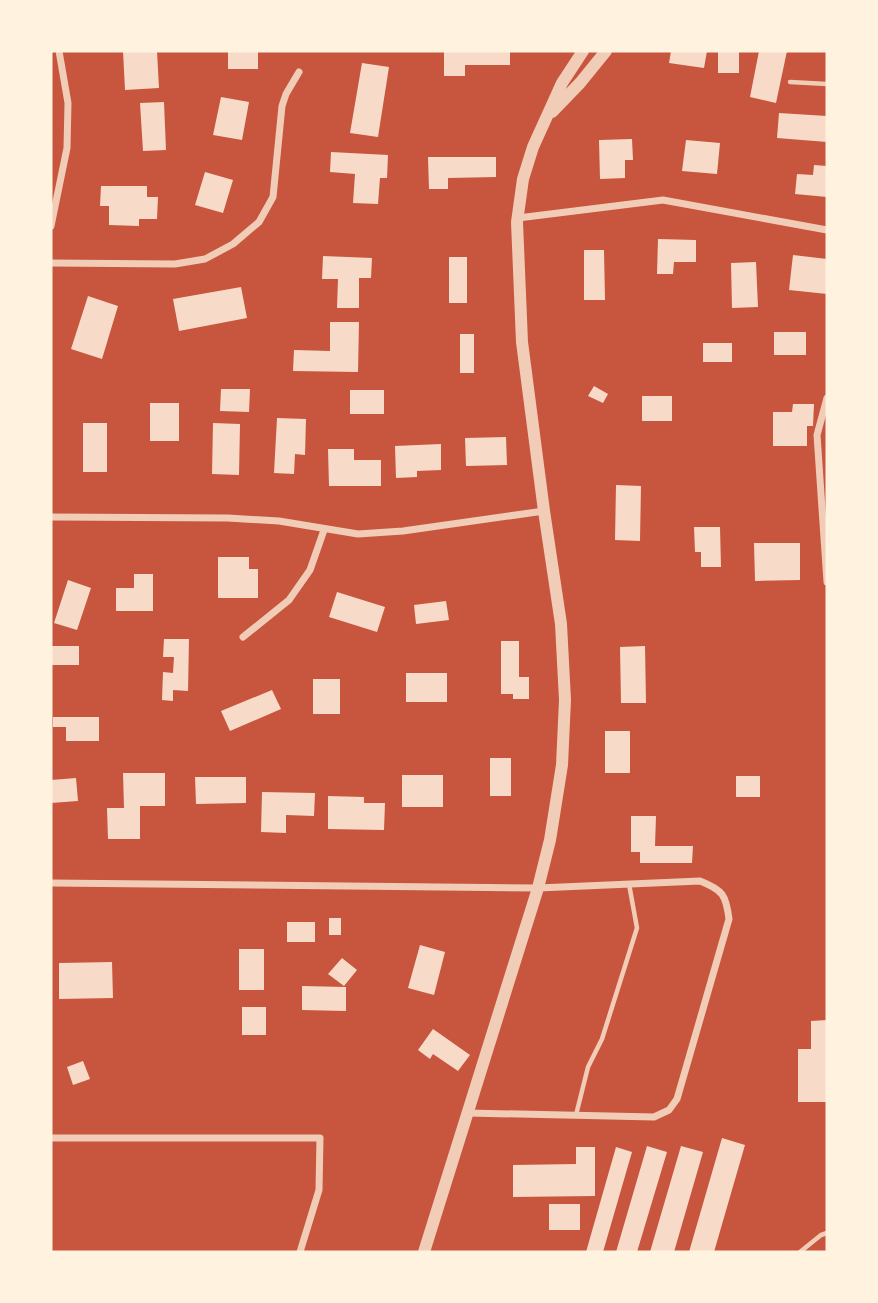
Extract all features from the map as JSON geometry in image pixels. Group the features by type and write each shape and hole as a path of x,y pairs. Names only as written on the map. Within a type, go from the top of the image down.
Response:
{"street":[{"path":"51,226 67,148 68,103 59,51"},
{"path":"424,1252 538,888 550,840 562,765 565,700 561,624 522,342 517,218 528,160 562,83 583,51"},
{"path":"549,114 580,83 606,51"},
{"path":"51,263 175,264 205,259 233,244 259,222 273,197 282,106 299,72"},
{"path":"517,218 663,200 827,230"},
{"path":"827,398 817,435 827,582"},
{"path":"51,517 279,521 358,534 403,531 544,511"},
{"path":"243,637 289,600 310,570 324,530"},
{"path":"51,883 538,888 700,881 717,887 727,900 729,919 677,1099 669,1110 654,1117 468,1112"},
{"path":"51,1138 320,1138 319,1190 300,1252"}],"lane":[{"path":"790,82 827,84"},
{"path":"576,1115 588,1067 602,1039 637,928 629,884"},
{"path":"800,1252 827,1233"}],"building":[{"path":"123,51 157,51 159,88 125,90"},
{"path":"228,51 258,51 258,69 228,69"},
{"path":"444,51 510,51 510,65 465,65 465,76 444,76"},
{"path":"671,51 707,51 704,68 669,63"},
{"path":"718,51 739,51 739,73 718,73"},
{"path":"759,51 787,51 776,103 750,97"},
{"path":"362,63 389,67 378,137 350,133"},
{"path":"221,97 249,102 242,140 213,135"},
{"path":"164,102 166,150 143,151 140,103"},
{"path":"779,113 827,116 827,142 777,138"},
{"path":"632,139 633,160 625,160 625,178 600,179 599,140"},
{"path":"686,140 720,143 717,174 682,171"},
{"path":"331,152 388,155 387,178 380,178 378,204 353,203 355,174 330,172"},
{"path":"428,157 496,157 496,177 448,178 448,189 429,189"},
{"path":"814,165 827,166 827,197 795,194 797,174 813,175"},
{"path":"205,172 233,180 223,213 195,205"},
{"path":"101,186 147,186 147,197 158,197 157,219 139,219 139,226 109,225 109,206 100,206"},
{"path":"658,239 696,240 696,262 674,262 673,274 657,274"},
{"path":"584,250 604,250 605,300 584,300"},
{"path":"793,255 827,259 827,294 789,290"},
{"path":"323,256 372,258 371,278 359,278 359,308 337,308 338,279 322,279"},
{"path":"449,257 467,257 467,303 449,303"},
{"path":"756,262 758,307 732,308 731,263"},
{"path":"241,287 247,318 179,331 173,299"},
{"path":"88,296 118,306 102,359 71,349"},
{"path":"330,322 359,322 358,372 293,371 294,350 330,351"},
{"path":"774,332 806,332 806,355 774,355"},
{"path":"460,334 474,334 474,373 460,373"},
{"path":"703,343 732,343 732,362 703,362"},
{"path":"594,386 608,394 603,403 588,396"},
{"path":"221,389 250,389 249,412 220,411"},
{"path":"350,390 384,390 384,414 350,414"},
{"path":"642,396 672,396 672,421 642,421"},
{"path":"150,403 179,403 179,441 150,441"},
{"path":"793,404 814,404 813,426 807,426 807,446 773,446 773,412 792,412"},
{"path":"277,418 306,419 305,455 295,454 294,474 274,473"},
{"path":"83,423 107,423 107,472 83,472"},
{"path":"213,423 240,424 239,475 212,474"},
{"path":"506,437 507,465 466,466 465,438"},
{"path":"441,444 441,470 417,471 417,477 396,478 395,446"},
{"path":"328,449 354,449 354,460 381,460 381,486 329,486"},
{"path":"616,485 641,486 640,541 615,540"},
{"path":"694,527 720,527 721,567 701,567 701,552 695,552"},
{"path":"754,543 800,543 800,580 755,581"},
{"path":"218,557 249,557 249,569 258,569 258,598 218,598"},
{"path":"134,574 153,574 153,611 116,611 116,588 134,588"},
{"path":"68,580 91,588 77,630 54,623"},
{"path":"337,592 385,607 377,632 329,617"},
{"path":"446,601 449,620 416,624 414,605"},
{"path":"164,639 189,639 188,691 173,690 173,701 162,700 163,672 173,673 174,657 163,657"},
{"path":"501,641 519,641 519,677 529,677 529,699 513,699 513,694 501,694"},
{"path":"52,646 79,646 79,665 52,665"},
{"path":"645,646 646,703 621,703 620,647"},
{"path":"406,673 447,673 447,702 406,702"},
{"path":"313,679 340,679 340,714 313,714"},
{"path":"272,690 281,709 230,731 221,711"},
{"path":"53,717 99,717 99,741 66,741 66,727 53,727"},
{"path":"605,731 630,731 630,773 605,773"},
{"path":"490,758 511,758 511,796 490,796"},
{"path":"123,773 165,773 165,806 140,806 140,839 108,839 107,808 124,808"},
{"path":"402,775 443,775 443,807 402,807"},
{"path":"736,776 760,776 760,797 736,797"},
{"path":"195,777 246,777 246,803 196,804"},
{"path":"76,778 78,801 51,803 51,780"},
{"path":"262,792 315,793 314,816 286,815 286,833 261,832"},
{"path":"328,796 364,797 364,803 385,803 384,830 328,829"},
{"path":"631,816 656,816 655,846 693,846 692,863 640,863 640,852 631,852"},
{"path":"329,918 341,918 341,935 329,935"},
{"path":"287,922 315,922 315,942 287,942"},
{"path":"420,945 445,952 434,995 408,988"},
{"path":"239,949 264,949 264,990 239,990"},
{"path":"342,958 357,970 344,986 328,974"},
{"path":"112,962 113,998 59,999 59,963"},
{"path":"302,986 346,987 346,1011 302,1010"},
{"path":"242,1007 266,1007 266,1035 242,1035"},
{"path":"827,1020 827,1102 798,1102 798,1049 811,1049 811,1021"},
{"path":"433,1029 470,1055 458,1071 433,1054 430,1059 418,1050"},
{"path":"83,1061 90,1079 73,1085 67,1067"},
{"path":"722,1138 745,1145 714,1252 689,1252"},
{"path":"647,1146 667,1152 637,1252 616,1252"},
{"path":"681,1146 703,1152 674,1252 650,1252"},
{"path":"576,1147 595,1147 595,1196 513,1197 513,1165 576,1164"},
{"path":"616,1147 632,1152 603,1252 586,1252"},
{"path":"549,1204 580,1204 580,1230 549,1230"}]}
